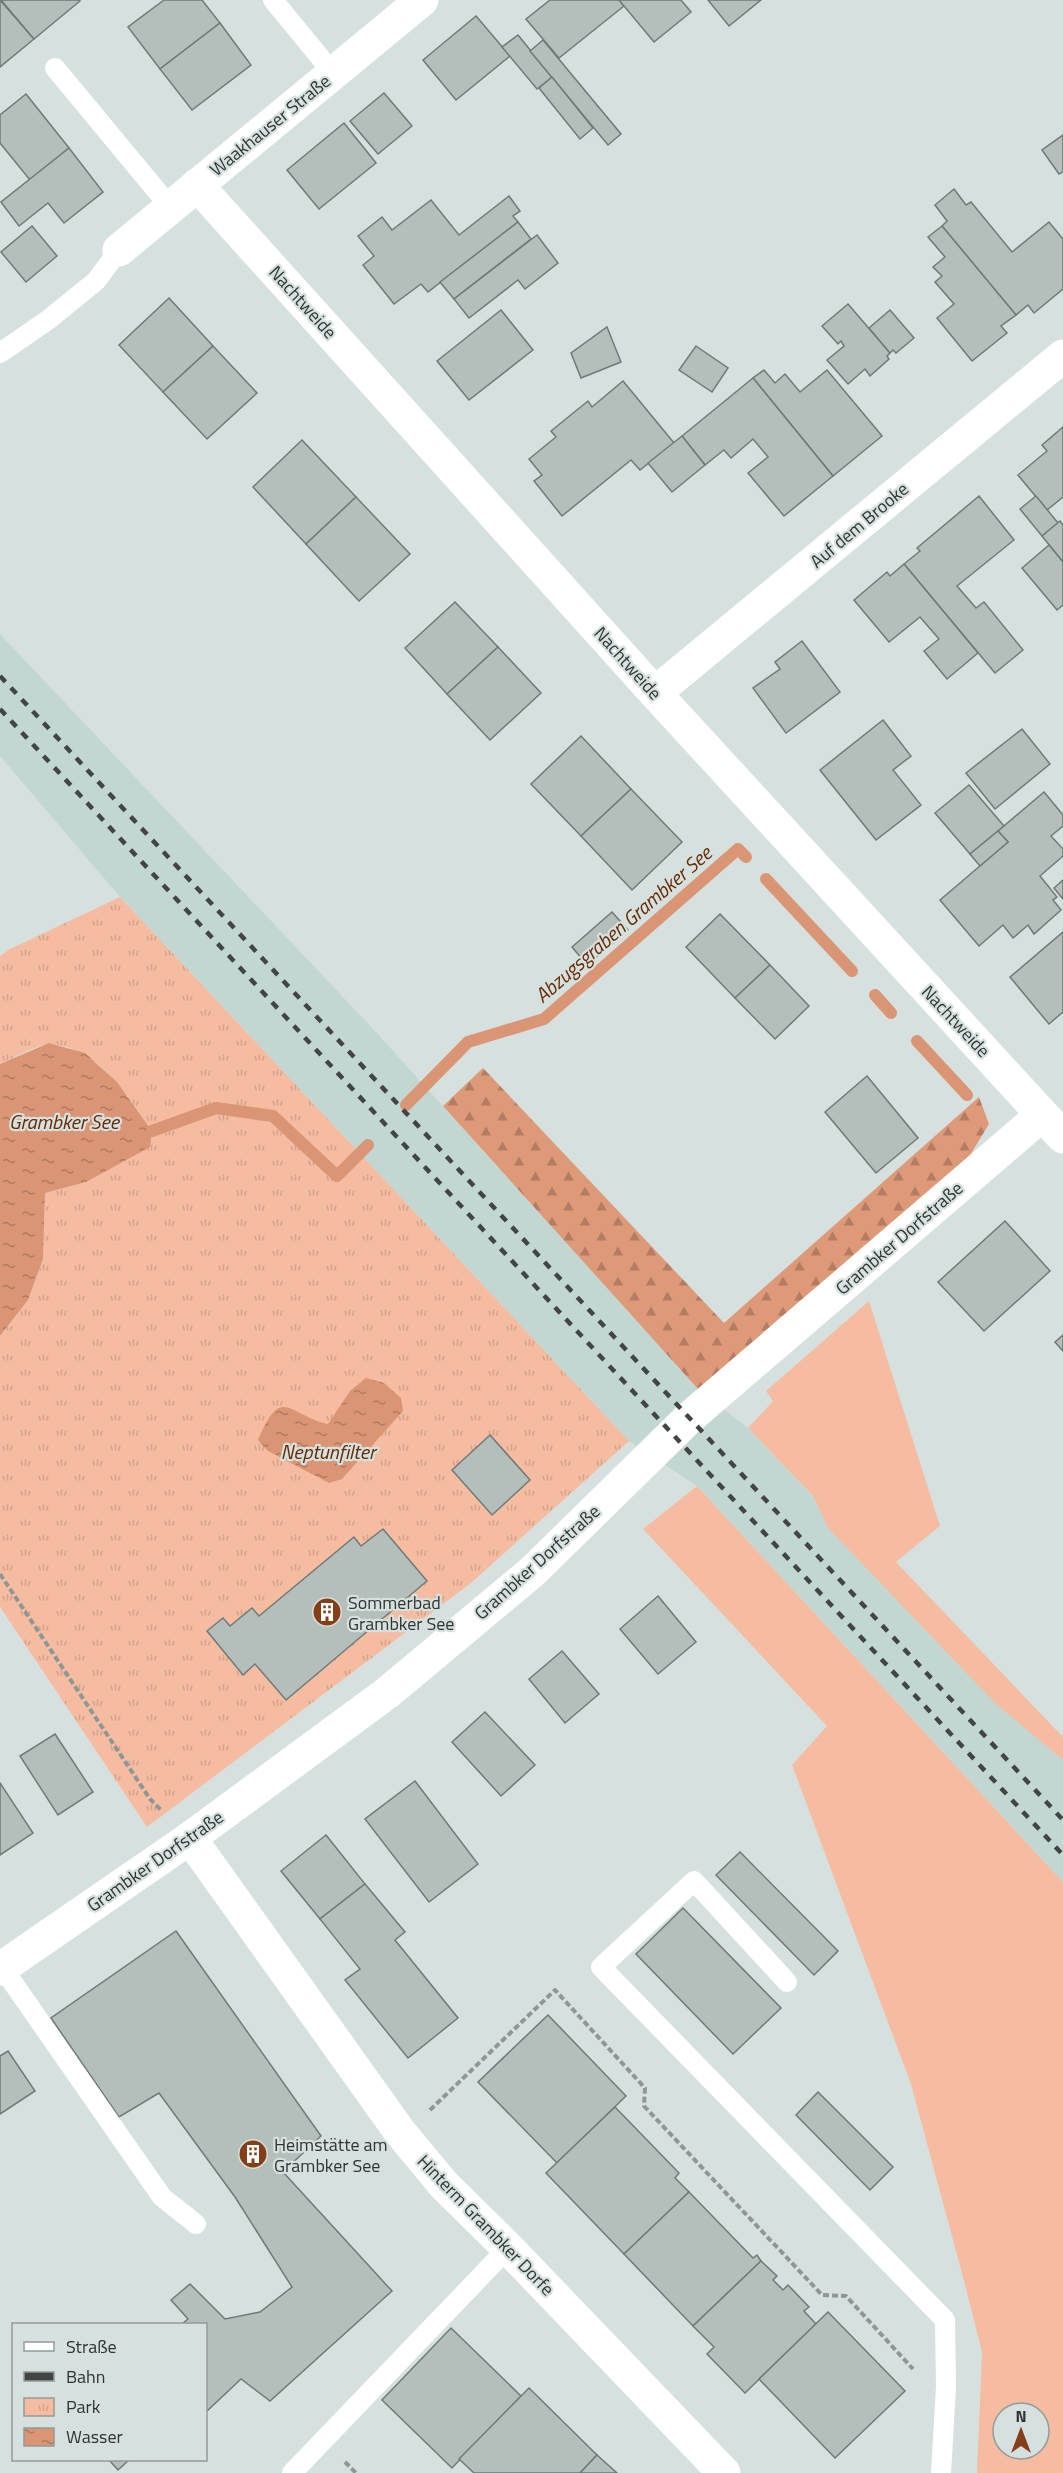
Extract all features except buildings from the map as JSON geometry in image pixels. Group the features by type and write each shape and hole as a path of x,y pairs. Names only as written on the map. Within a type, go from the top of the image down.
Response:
{"street":[{"name":"Waakhauser Straße","path":"119,250 422,0"},
{"name":"Nachtweide","path":"197,185 655,693 1052,1126"},
{"name":"Auf dem Brooke","path":"655,693 1063,356"},
{"name":"Grambker Dorfstraße","path":"1,1968 190,1838 387,1693 533,1571 689,1418 1052,1126"},
{"name":"Hinterm Grambker Dorfe","path":"190,1838 400,2132 444,2185 508,2248 724,2473"}],"lane":[{"path":"273,0 333,74"},
{"path":"55,68 171,208"},
{"path":"0,353 48,320 96,281 119,250"},
{"path":"788,1982 693,1881 601,1966 945,2320 946,2387 941,2473"},
{"path":"1,1968 162,2198 196,2224"},
{"path":"292,2473 508,2248"}],"path":[{"path":"0,1574 150,1799 190,1838"},
{"path":"400,2132 434,2106 555,1990 645,2088 644,2106 822,2295 846,2296 928,2384 946,2387"}],"shaded area":[{"path":"0,634 376,1032 698,1389 748,1428 813,1496 828,1528 1063,1760 1063,1882 697,1486 629,1441 120,897 0,756"}],"green space":[{"path":"120,897 629,1441 471,1583 147,1827 0,1607 0,1336 28,1300 43,1259 45,1193 86,1182 152,1131 122,1089 98,1064 84,1054 68,1047 46,1044 0,1064 0,956 10,949"},
{"path":"483,1068 724,1323 979,1097 989,1124 969,1157 698,1389 443,1106"},
{"path":"869,1301 940,1526 896,1562 1063,1737 1063,1760 996,1704 828,1528 813,1496 748,1428 773,1401 766,1391"},
{"path":"697,1486 1063,1882 1063,2473 977,2473 982,2352 963,2277 911,2084 792,1765 827,1726 643,1529"}],"water":[{"name":"Grambker See","path":"49,1043 85,1053 117,1082 152,1131 150,1147 86,1182 45,1193 43,1259 28,1300 0,1336 0,1064"},
{"name":"Neptunfilter","path":"366,1378 384,1383 401,1398 403,1411 342,1479 329,1483 268,1451 258,1440 273,1412 280,1408 287,1407 328,1424 350,1391"}],"waterway":[{"name":"Abzugsgraben Grambker See","path":"406,1105 468,1042 544,1019 738,849 746,857"},
{"name":"Abzugsgraben Grambker See","path":"766,879 852,971"},
{"name":"Abzugsgraben Grambker See","path":"875,995 891,1013"},
{"name":"Abzugsgraben Grambker See","path":"917,1041 967,1095"},
{"name":"Abzugsgraben Grambker See","path":"152,1131 216,1108 273,1116 337,1176 368,1145"}],"railway":[{"path":"0,676 1063,1820"},
{"path":"0,709 1063,1855"}],"place":[{"name":"Sommerbad Grambker See","path":"327,1612"},
{"name":"Heimstätte am Grambker See","path":"253,2154"}]}
